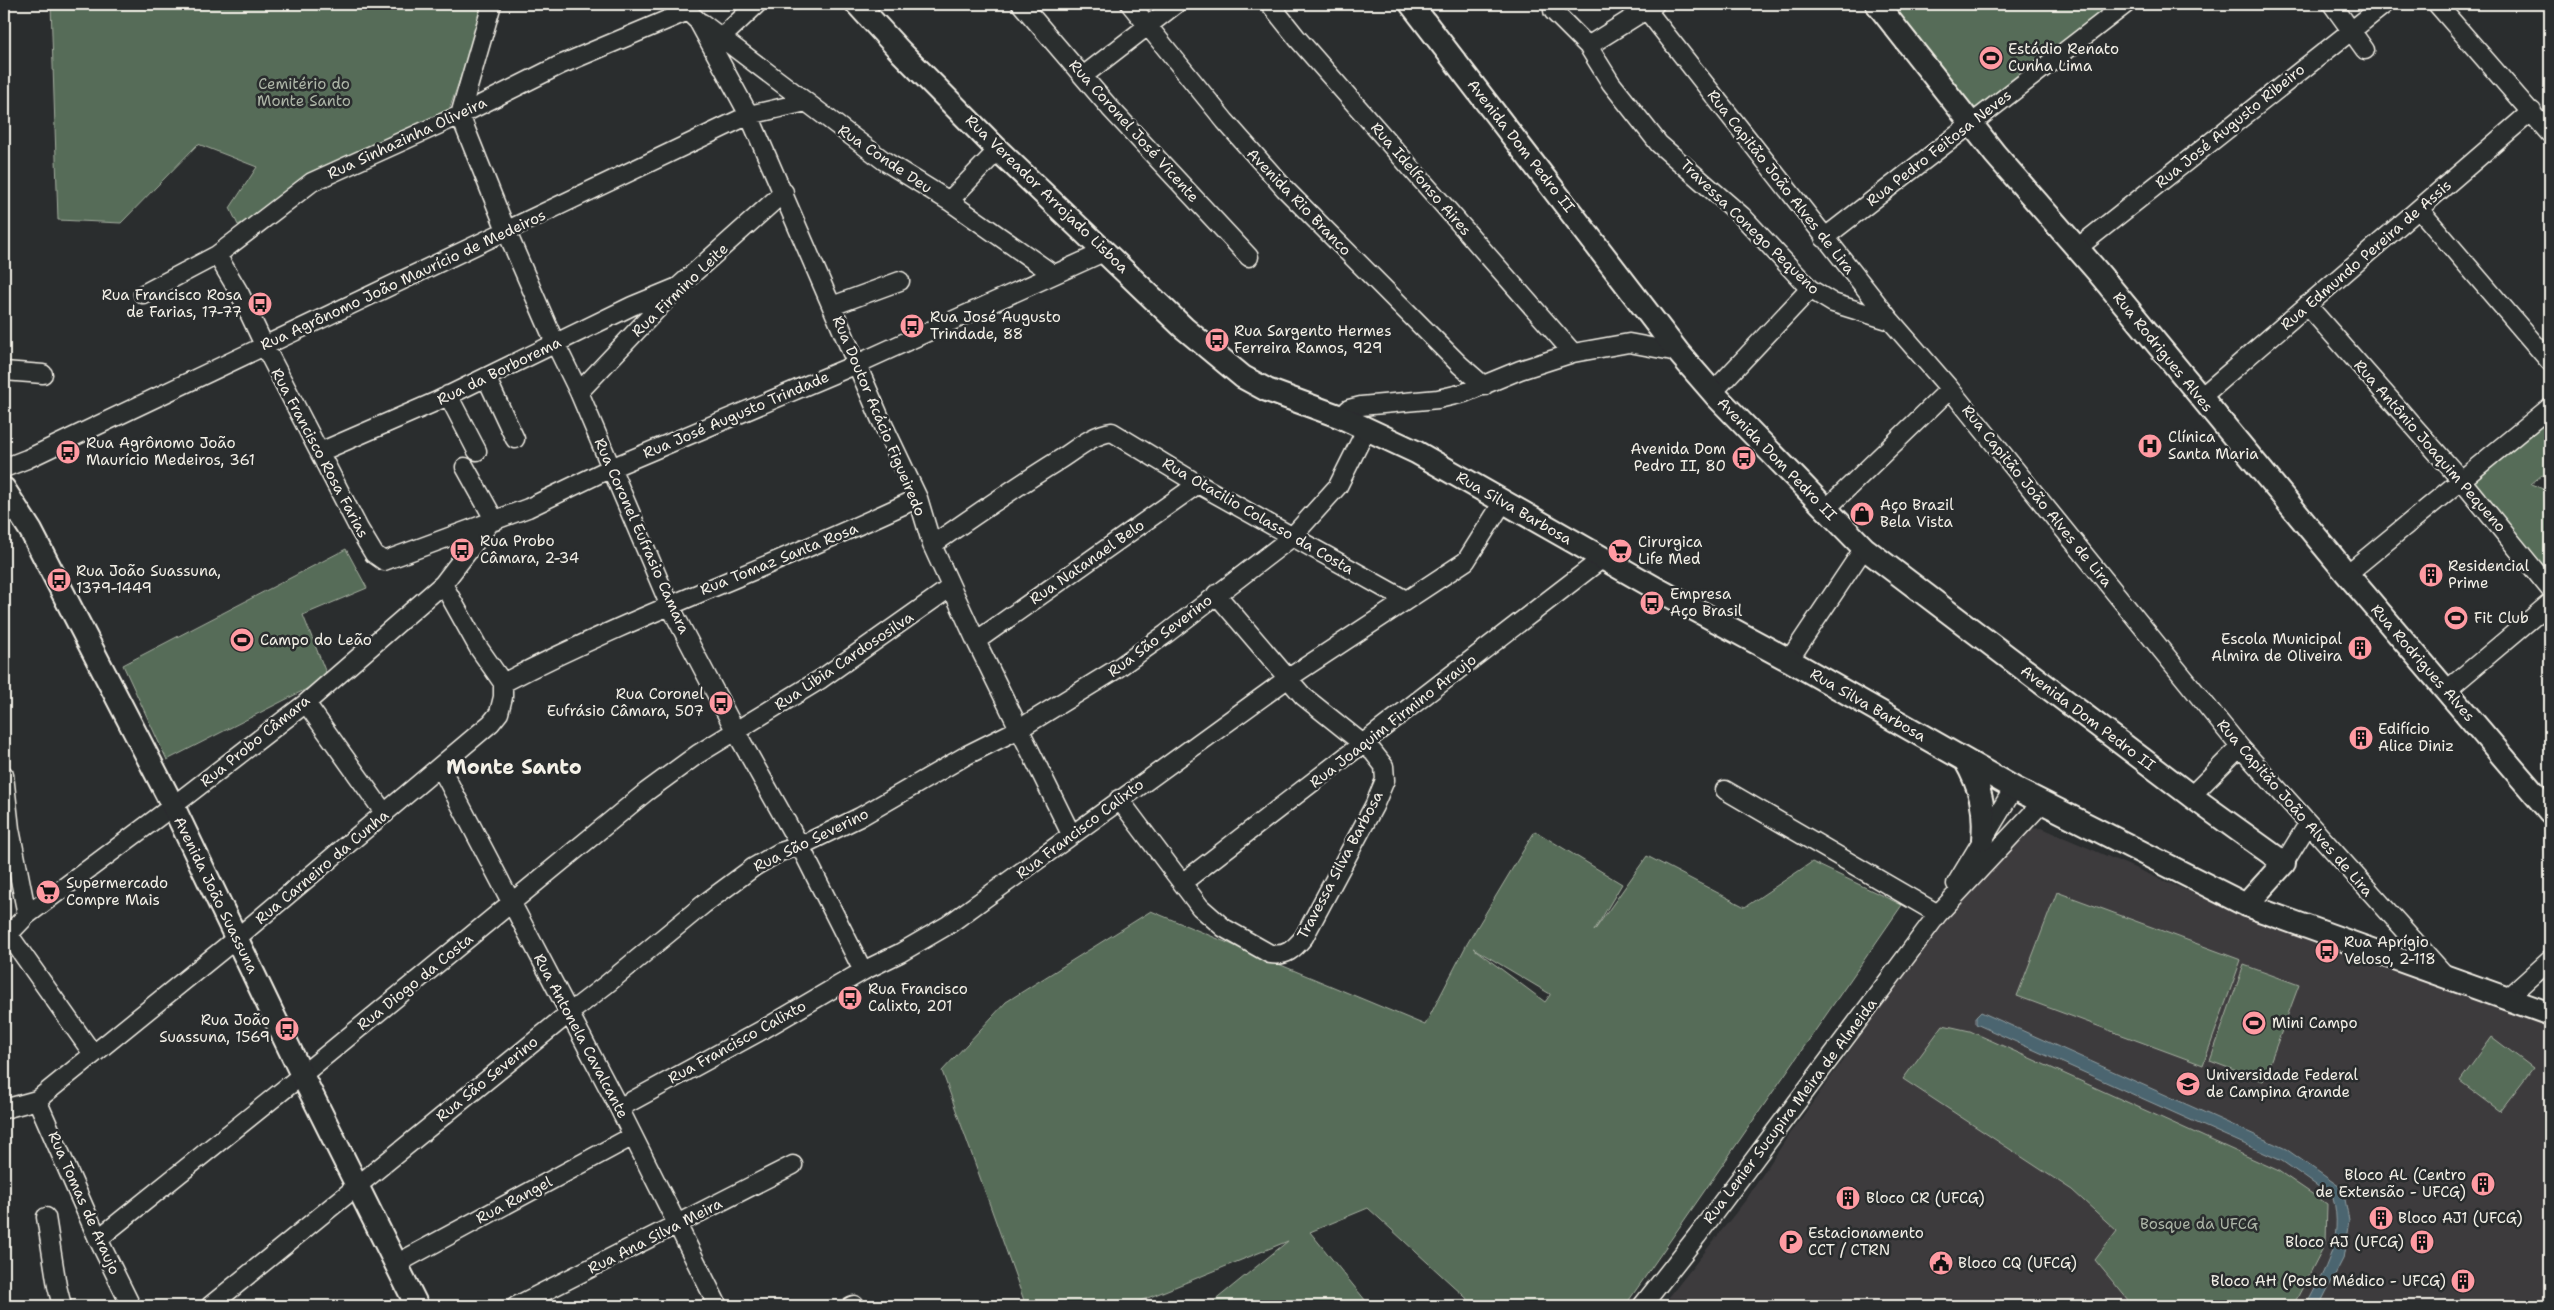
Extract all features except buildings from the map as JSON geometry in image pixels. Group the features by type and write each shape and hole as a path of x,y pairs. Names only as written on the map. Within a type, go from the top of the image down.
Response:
{"main road":[{"name":"Rua Vereador Arrojado Lisboa","path":"858,4 901,52 998,150 1106,251 1184,328 1243,377"},
{"name":"Avenida Dom Pedro II","path":"1411,4 1678,352 1713,392 1825,510 1864,548 2191,796 2284,863"},
{"name":"Rua Rodrigues Alves","path":"1876,4 1970,123 2550,812"},
{"name":"Rua Silva Barbosa","path":"1243,377 1268,390 1367,428 1416,452 2014,788 2246,905 2550,1014"},
{"name":"Avenida João Suassuna","path":"4,489 31,531 173,806 238,937 302,1075 417,1306"},
{"path":"1965,760 1975,778 1982,798 1985,819 1983,840"},
{"path":"2246,905 2284,863"}],"street":[{"path":"460,116 492,4"},
{"path":"722,37 757,4"},
{"name":"Rua Coronel José Vicente","path":"1021,4 1083,76 1249,257"},
{"name":"Avenida Rio Branco","path":"1130,4 1230,128 1285,189 1460,365 1484,386"},
{"path":"1083,76 1176,4"},
{"name":"Rua Idelfonso Aires","path":"1270,4 1296,38 1573,353"},
{"name":"Rua Pedro Feitosa Neves","path":"1824,238 2126,4"},
{"path":"2332,4 2365,50"},
{"name":"Rua José Augusto Ribeiro","path":"2076,249 2351,29 2385,4"},
{"path":"2437,4 2532,111 2550,134"},
{"path":"1588,46 1648,6"},
{"name":"Rua Capitão João Alves de Lira","path":"1648,6 1824,238 1891,321 1950,389 2240,747 2446,976"},
{"name":"Travessa Conego Pequeno","path":"1553,11 1588,46 1611,83 1659,144 1742,216 1810,289 1833,303 1891,321"},
{"name":"Rua Sinhazinha Oliveira","path":"143,294 217,255 312,182 460,116 560,65 689,12"},
{"name":"Rua Conde Deu","path":"689,12 883,160 949,201 1052,274"},
{"name":"Rua Doutor Acácio Figueiredo","path":"689,12 749,115 784,192 856,364 918,498 932,545 950,587 1071,834"},
{"name":"Rua Agrônomo João Maurício de Medeiros","path":"4,468 27,459 749,115 806,102"},
{"name":"Rua Edmundo Pereira de Assis","path":"2200,398 2532,111"},
{"name":"Rua Coronel Eufrasio Camara","path":"460,116 506,230 555,343 579,392 669,604 736,732 800,846 863,971"},
{"path":"949,201 998,150"},
{"name":"Rua Firmino Leite","path":"579,392 678,287 784,192"},
{"path":"2419,209 2550,362"},
{"name":"Rua José Augusto Trindade","path":"390,561 528,508 612,468 856,364 1106,251"},
{"name":"Rua Francisco Rosa Farias","path":"217,255 240,294 264,345 374,554 380,560 390,561"},
{"path":"832,306 900,281"},
{"name":"Rua da Borborema","path":"320,452 448,395 632,306 678,287"},
{"path":"1713,392 1810,289"},
{"name":"Rua Antônio Joaquim Pequeno","path":"2307,305 2461,480 2550,589"},
{"path":"1341,417 1349,409 1361,406 1438,400 1484,386 1520,370 1573,353 1629,343 1678,352"},
{"path":"4,371 42,374"},
{"path":"486,377 515,439"},
{"path":"1825,510 1950,389"},
{"path":"448,395 477,451"},
{"path":"2348,574 2550,407"},
{"name":"Rua São Severino","path":"210,1306 704,904 754,867 780,852 800,846 860,817 967,755 1019,729 1116,670 1292,537 1338,486 1367,428"},
{"name":"Rua Otacilio Colasso da Costa","path":"932,545 1010,490 1098,436 1112,432 1198,484 1404,600"},
{"path":"465,467 492,522"},
{"name":"Rua Natanael Belo","path":"976,641 1198,484"},
{"name":"Rua Tomaz Santa Rosa","path":"502,682 567,649 669,604 846,532 918,498"},
{"name":"Rua Francisco Calixto","path":"619,1108 764,1029 863,971 900,954 948,924 1287,679 1404,600 1466,561 1502,502"},
{"name":"Rua Probo Câmara","path":"6,937 27,915 173,806 306,703 443,584 492,522"},
{"path":"1789,660 1864,548"},
{"name":"Rua Joaquim Firmino Araujo","path":"1182,883 1603,558"},
{"path":"443,584 478,647 502,682"},
{"name":"Rua Libia Cardososilva","path":"736,732 822,679 950,587"},
{"name":"Travessa Silva Barbosa","path":"1182,883 1212,920 1270,954 1279,956 1295,948 1304,937 1362,829 1385,780 1381,760 1319,711 1287,679 1216,594"},
{"path":"2447,690 2550,603"},
{"name":"Rua Carneiro da Cunha","path":"4,1108 37,1100 238,937 441,768 491,723 501,705 502,682"},
{"path":"306,703 385,814"},
{"name":"Rua Diogo da Costa","path":"98,1239 302,1075 511,903 569,852 698,754 736,732"},
{"path":"2191,796 2240,747"},
{"name":"Rua Antonela Cavalcante","path":"441,768 568,1014 619,1108 718,1306"},
{"path":"4,775 10,829 27,915"},
{"name":"Rua Lenier Sucupira Meira de Almeida","path":"1642,1306 1703,1229 1938,914 2014,788"},
{"path":"1725,790 1938,914"},
{"path":"1119,799 1182,883"},
{"name":"Rua Lenier Sucupira Meira de Almeida","path":"1938,914 2042,803"},
{"path":"2284,863 2308,824"},
{"path":"6,937 94,1054"},
{"path":"2508,998 2550,960"},
{"name":"Rua Tomas de Araujo","path":"37,1100 98,1239 131,1306"},
{"name":"Rua Rangel","path":"396,1264 633,1136"},
{"name":"Rua Ana Silva Meira","path":"516,1306 793,1166"},
{"path":"46,1217 62,1306"}],"shaded area":[{"name":"Universidade Federal de Campina Grande","path":"2042,828 2241,914 2550,1026 2550,1306 1662,1306 1745,1201 1785,1141 1928,942 2015,837 2027,829"}],"green space":[{"name":"Cemitério do Monte Santo","path":"51,4 487,4 445,121 238,225 230,208 257,167 198,144 121,223 58,220"},
{"name":"Estádio Renato Cunha Lima","path":"1892,4 2119,4 1976,111"},
{"path":"2550,419 2550,480 2542,475 2531,484 2550,492 2550,586 2462,489"},
{"name":"Campo do Leão","path":"346,549 367,588 303,615 328,678 167,760 123,665"},
{"path":"1535,831 1622,884 1594,931 1647,856 1745,907 1812,862 1902,905 1625,1306 1475,1306 1368,1208 1310,1232 1370,1306 1208,1306 1288,1241 1128,1306 1026,1306 942,1071 1006,1002 1151,911 1425,1025 1467,944","holes":["1473,948 1550,994 1545,1002"]},
{"path":"2057,892 2241,960 2203,1065 2017,996"},
{"name":"Mini Campo","path":"2244,965 2299,985 2263,1081 2210,1061"},
{"name":"Bosque da UFCG","path":"1943,1025 1970,1031 2277,1170 2327,1204 2326,1242 2293,1306 2133,1306 2095,1260 2117,1231 2072,1190 1903,1079"},
{"path":"2492,1037 2533,1068 2500,1111 2460,1081"}],"water":[{"path":"1981,1012 2286,1149 2343,1189 2349,1220 2343,1259 2319,1306 2306,1306 2331,1254 2336,1227 2333,1197 2282,1161 1976,1024 1976,1017"}],"place":[{"name":"Estádio Renato Cunha Lima","path":"1991,58"},
{"name":"Rua Francisco Rosa de Farias, 17-77","path":"260,304"},
{"name":"Rua José Augusto Trindade, 88","path":"912,326"},
{"name":"Rua Sargento Hermes Ferreira Ramos, 929","path":"1217,340"},
{"name":"Clínica Santa Maria","path":"2150,446"},
{"name":"Rua Agrônomo João Maurício Medeiros, 361","path":"68,452"},
{"name":"Avenida Dom Pedro II, 80","path":"1744,458"},
{"name":"Aço Brazil Bela Vista","path":"1862,514"},
{"name":"Rua Probo Câmara, 2-34","path":"462,550"},
{"name":"Cirurgica Life Med","path":"1620,551"},
{"name":"Residencial Prime","path":"2431,575"},
{"name":"Rua João Suassuna, 1379-1449","path":"59,580"},
{"name":"Empresa Aço Brasil","path":"1652,603"},
{"name":"Fit Club","path":"2456,618"},
{"name":"Campo do Leão","path":"242,640"},
{"name":"Escola Municipal Almira de Oliveira","path":"2360,648"},
{"name":"Rua Coronel Eufrásio Câmara, 507","path":"721,703"},
{"name":"Edifício Alice Diniz","path":"2361,738"},
{"name":"Supermercado Compre Mais","path":"48,892"},
{"name":"Rua Aprígio Veloso, 2-118","path":"2327,951"},
{"name":"Rua Francisco Calixto, 201","path":"850,998"},
{"name":"Mini Campo","path":"2254,1023"},
{"name":"Rua João Suassuna, 1569","path":"287,1029"},
{"name":"Universidade Federal de Campina Grande","path":"2188,1084"},
{"name":"Bloco AL (Centro de Extensão - UFCG)","path":"2483,1184"},
{"name":"Bloco CR (UFCG)","path":"1848,1198"},
{"name":"Bloco AJ1 (UFCG)","path":"2381,1218"},
{"name":"Estacionamento CCT / CTRN","path":"1791,1242"},
{"name":"Bloco AJ (UFCG)","path":"2422,1242"},
{"name":"Bloco CQ (UFCG)","path":"1941,1263"},
{"name":"Bloco AH (Posto Médico - UFCG)","path":"2463,1281"}],"district":[{"name":"Monte Santo","path":"514,767"}]}
